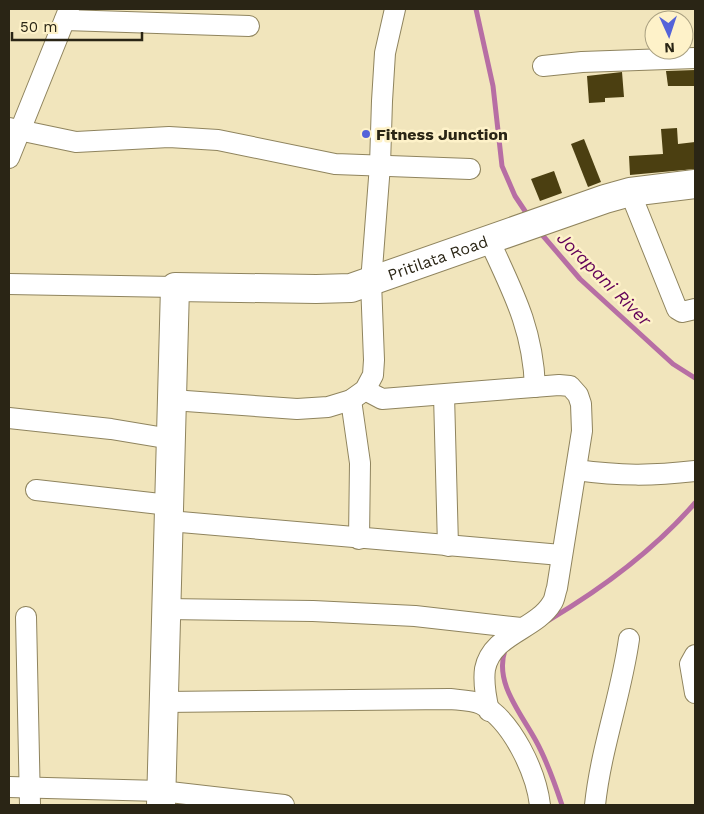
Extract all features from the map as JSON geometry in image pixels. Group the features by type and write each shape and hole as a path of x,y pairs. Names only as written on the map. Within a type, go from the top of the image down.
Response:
{"street":[{"path":"359,539 360,463 358,395 372,375 374,360 371,282 380,165 385,53 395,9"},
{"path":"9,158 15,130 67,14 249,26"},
{"path":"543,66 582,62 695,58"},
{"path":"15,130 76,142 169,137 218,140 328,163 470,169"},
{"name":"Pritilata Road","path":"175,288 351,288 573,210 630,192 695,184"},
{"path":"630,192 677,309 682,312 695,309"},
{"path":"494,239 527,328 534,358 535,387"},
{"path":"9,284 175,288 161,798"},
{"path":"172,400 297,409 328,407 358,395 382,399 559,385 570,386 578,395 581,404 582,431 553,602 540,616 521,628 501,644 490,656 485,669 485,690 489,711"},
{"path":"444,395 448,546"},
{"path":"9,418 111,429 171,439"},
{"path":"576,470 622,476 695,471"},
{"path":"36,490 169,513 359,539 561,555"},
{"path":"166,609 359,613 415,616 521,628"},
{"path":"26,617 30,796"},
{"path":"595,805 600,763 608,730 618,701 629,639"},
{"path":"695,656 690,664 695,693"},
{"path":"164,702 450,699 480,704 498,717 530,764 540,805"},
{"path":"9,787 30,796 161,798 284,805"}],"building":[{"path":"695,70 695,86 668,86 666,71"},
{"path":"622,72 624,97 605,98 605,102 589,103 587,76"},
{"path":"677,128 678,144 695,142 695,169 630,175 629,156 663,154 661,129"},
{"path":"584,139 601,182 588,187 571,144"},
{"path":"554,171 562,193 540,201 531,179"}],"waterway":[{"name":"Jorapani River","path":"476,9 493,86 502,166 515,196 529,217"},
{"name":"Jorapani River","path":"538,230 580,279 673,364 695,378"},
{"name":"Jorapani River","path":"549,620 608,582 645,553 695,503"},
{"name":"Jorapani River","path":"505,650 503,674 506,686 544,756 562,805"}],"place":[{"name":"Fitness Junction","path":"366,134"}]}
